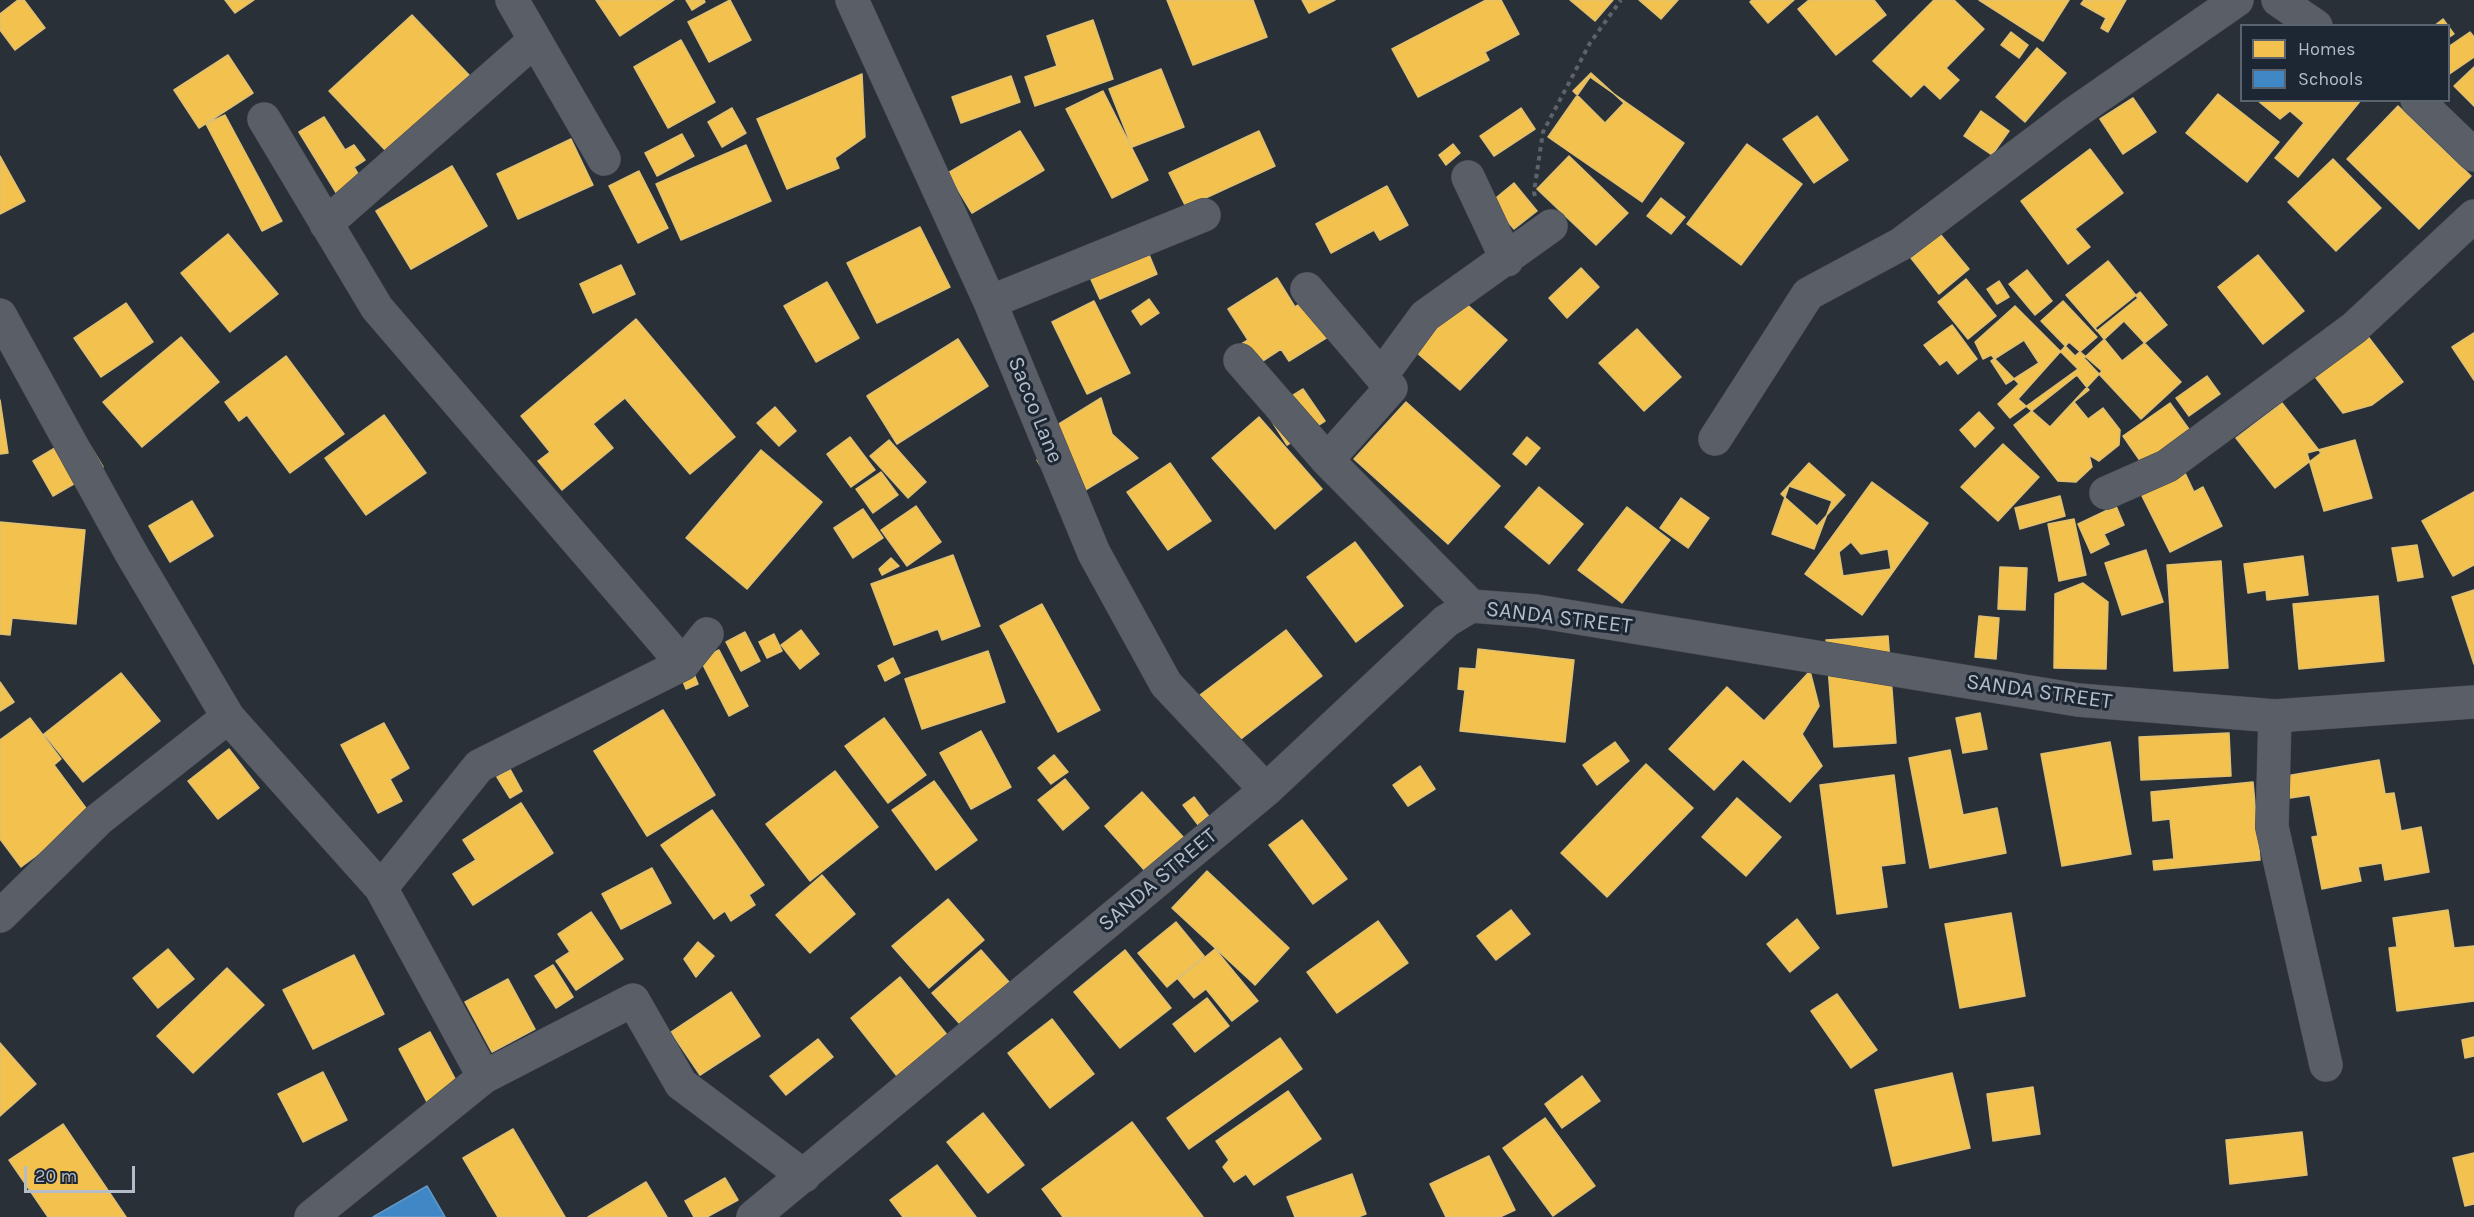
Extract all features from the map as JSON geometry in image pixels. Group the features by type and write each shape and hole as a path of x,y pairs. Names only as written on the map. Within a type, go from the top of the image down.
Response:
{"street":[{"path":"512,0 604,159"},
{"name":"Sacco Lane","path":"852,0 990,302 1094,553 1166,684 1266,790"},
{"path":"1715,439 1808,294 1900,244 2073,114 2237,0"},
{"path":"2278,0 2313,24"},
{"path":"326,224 535,40"},
{"path":"2419,102 2474,155"},
{"path":"264,119 377,308 683,664"},
{"path":"1468,177 1507,260"},
{"path":"990,302 1204,214"},
{"path":"2106,493 2167,466 2354,328 2474,216"},
{"path":"1381,376 1425,316 1507,260 1551,226"},
{"path":"1307,289 1391,388 1327,460"},
{"path":"0,315 131,553 228,717 381,888 484,1077"},
{"path":"1240,360 1327,460 1472,606"},
{"name":"SANDA STREET","path":"753,1217 1266,790 1446,621 1472,606 1536,611 2078,700 2276,716 2474,702"},
{"path":"381,888 479,766 683,664 708,634"},
{"path":"2276,716 2272,827 2326,1065"},
{"path":"0,916 99,819 228,717"},
{"path":"311,1217 484,1077 633,1000 681,1084 804,1176"}],"path":[{"path":"1551,226 1534,192 1543,132 1590,43 1621,0"}],"building: Homes":[{"path":"18,0 24,0 45,28 15,50 0,30 0,14"},
{"path":"225,0 254,0 235,13"},
{"path":"596,0 674,0 620,36"},
{"path":"686,0 704,0 705,2 692,10"},
{"path":"730,0 751,40 709,62 688,22"},
{"path":"1167,0 1253,0 1267,37 1193,65"},
{"path":"1302,0 1335,0 1309,13"},
{"path":"1486,0 1501,0 1519,34 1485,52 1489,60 1418,97 1392,49"},
{"path":"1570,0 1613,0 1595,21"},
{"path":"1639,0 1678,0 1661,19"},
{"path":"1752,0 1794,0 1768,23 1750,2"},
{"path":"1809,0 1874,0 1886,15 1836,55 1798,9"},
{"path":"1934,0 1954,0 1984,29 1946,68 1959,80 1940,99 1924,84 1911,97 1873,61"},
{"path":"1979,0 2069,0 2043,41"},
{"path":"2084,0 2126,0 2108,32 2101,28 2106,18 2081,4"},
{"path":"412,15 469,75 387,152 329,91"},
{"path":"2443,19 2447,24 2437,24"},
{"path":"1093,20 1113,79 1035,106 1025,77 1057,66 1047,36"},
{"path":"2011,32 2028,45 2019,58 2001,45"},
{"path":"2470,32 2474,37 2474,57 2450,74 2450,46"},
{"path":"681,40 715,102 668,128 634,67"},
{"path":"2037,48 2066,73 2025,122 1996,97"},
{"path":"228,55 253,93 199,128 174,90"},
{"path":"2474,67 2474,106 2454,86"},
{"path":"1161,69 1184,127 1132,147 1109,89"},
{"path":"1591,73 1624,103 1605,123 1573,91"},
{"path":"862,74 865,137 835,158 839,168 787,189 757,119"},
{"path":"1011,76 1020,102 961,123 952,97"},
{"path":"1590,77 1684,143 1642,202 1548,137"},
{"path":"1103,91 1148,180 1112,198 1066,109"},
{"path":"2218,94 2279,142 2247,182 2186,133"},
{"path":"2133,98 2156,132 2123,154 2100,119"},
{"path":"2259,102 2359,102 2298,177 2275,158 2304,123 2290,111 2280,119"},
{"path":"2398,106 2471,176 2419,229 2347,159"},
{"path":"732,108 746,133 722,147 708,122"},
{"path":"1521,108 1535,129 1494,156 1480,136"},
{"path":"1981,111 2009,131 1992,155 1964,136"},
{"path":"225,115 282,221 262,231 206,124"},
{"path":"1817,116 1848,160 1814,183 1783,139"},
{"path":"324,117 345,150 354,145 365,160 354,167 361,179 337,194 299,132"},
{"path":"1020,131 1044,170 972,213 948,173"},
{"path":"1259,131 1275,166 1186,207 1169,173"},
{"path":"682,134 694,156 657,176 645,153"},
{"path":"571,139 593,185 518,219 497,174"},
{"path":"1453,144 1460,153 1446,165 1439,155"},
{"path":"1747,144 1802,184 1741,265 1687,224"},
{"path":"746,145 771,201 681,240 656,184"},
{"path":"2090,149 2123,193 2075,229 2090,247 2068,264 2021,201"},
{"path":"0,156 25,201 0,214"},
{"path":"1569,156 1628,213 1596,245 1537,189"},
{"path":"2333,159 2381,208 2336,251 2288,202"},
{"path":"452,166 487,226 411,269 376,211"},
{"path":"639,171 668,228 638,243 609,186"},
{"path":"1514,183 1537,211 1514,229 1491,202"},
{"path":"1387,186 1408,225 1380,240 1374,230 1331,253 1316,224"},
{"path":"1661,198 1685,217 1671,234 1647,216"},
{"path":"920,227 950,287 877,323 847,263"},
{"path":"228,234 278,294 230,332 181,273"},
{"path":"1940,234 1969,269 1939,294 1911,258"},
{"path":"1145,245 1157,274 1100,299 1087,271"},
{"path":"2258,255 2304,311 2263,344 2218,287"},
{"path":"2108,261 2138,298 2097,331 2066,295"},
{"path":"621,265 635,294 593,313 580,284"},
{"path":"1581,268 1599,287 1567,318 1549,298"},
{"path":"2027,270 2052,301 2035,315 2009,284"},
{"path":"1277,278 1295,307 1309,298 1331,335 1289,361 1281,349 1252,368 1238,346 1248,340 1228,309"},
{"path":"1966,279 1996,316 1968,339 1938,302"},
{"path":"1999,281 2009,297 1997,304 1987,289"},
{"path":"827,282 859,338 816,362 784,306"},
{"path":"2140,292 2167,325 2122,361 2095,328"},
{"path":"1149,299 1159,313 1141,325 1132,311"},
{"path":"1462,300 1507,340 1460,390 1416,352"},
{"path":"1094,301 1130,373 1087,394 1052,322"},
{"path":"2063,301 2097,337 2075,356 2041,321"},
{"path":"126,303 153,342 101,377 74,338"},
{"path":"2015,306 2078,369 2010,418 1998,404 2019,384 1991,355 1983,359 1975,342"},
{"path":"636,319 735,437 690,474 625,398 593,424 613,448 562,490 538,461 550,452 521,416"},
{"path":"2124,321 2181,382 2141,419 2084,358"},
{"path":"1952,325 1977,359 1958,374 1947,360 1940,365 1924,345"},
{"path":"1637,329 1681,377 1644,411 1599,363"},
{"path":"2474,333 2474,380 2452,347"},
{"path":"2366,334 2403,382 2372,405 2343,413 2313,374"},
{"path":"181,337 219,382 142,447 103,402"},
{"path":"958,339 988,386 897,444 867,396"},
{"path":"2024,340 2039,363 2006,384 1991,361"},
{"path":"2069,342 2102,371 2050,427 2018,399"},
{"path":"286,356 344,434 290,473 247,415 239,421 225,402"},
{"path":"2077,375 2089,390 2074,402 2088,419 2103,408 2120,430 2119,445 2099,461 2089,455 2092,467 2076,482 2058,481 2014,425"},
{"path":"2207,376 2220,394 2189,416 2176,398"},
{"path":"1303,389 1325,421 1287,445 1266,412"},
{"path":"1101,398 1112,434 1138,458 1072,498 1055,490 1037,460 1043,456 1033,440"},
{"path":"0,400 8,453 0,454"},
{"path":"1406,402 1500,486 1448,544 1354,459"},
{"path":"2170,403 2191,432 2143,465 2123,436"},
{"path":"2282,403 2321,453 2275,488 2236,438"},
{"path":"775,407 796,431 779,446 757,423"},
{"path":"1979,412 1994,428 1975,447 1960,430"},
{"path":"384,415 426,473 366,515 325,458"},
{"path":"1259,417 1322,489 1275,529 1212,458"},
{"path":"82,432 103,467 53,496 33,461"},
{"path":"850,437 875,470 851,487 827,454"},
{"path":"1527,437 1540,448 1526,465 1513,454"},
{"path":"889,440 926,482 908,498 870,456"},
{"path":"2355,440 2372,498 2324,511 2307,453"},
{"path":"2003,444 2039,477 1998,521 1961,487"},
{"path":"761,450 822,502 747,589 686,538"},
{"path":"1170,463 1211,521 1168,550 1127,492"},
{"path":"1809,463 1845,495 1817,526 1781,494"},
{"path":"881,472 898,495 873,513 856,489"},
{"path":"2185,473 2194,492 2203,487 2222,526 2170,552 2141,494"},
{"path":"1872,482 1928,523 1862,615 1805,574"},
{"path":"1789,486 1832,501 1814,549 1772,534"},
{"path":"1539,487 1583,524 1549,564 1505,527"},
{"path":"2474,492 2474,565 2453,576 2422,521"},
{"path":"2060,496 2065,516 2020,529 2015,508"},
{"path":"1681,498 1709,518 1688,548 1660,528"},
{"path":"192,501 213,536 170,562 149,526"},
{"path":"916,506 941,542 907,566 881,530"},
{"path":"2116,506 2124,525 2104,534 2109,544 2091,553 2078,524"},
{"path":"1627,507 1670,540 1622,603 1578,570"},
{"path":"863,509 883,538 853,558 834,528"},
{"path":"2074,519 2086,575 2059,581 2048,524"},
{"path":"0,522 85,530 76,624 12,618 10,635 0,634"},
{"path":"1355,542 1403,606 1356,642 1307,577"},
{"path":"1851,542 1861,554 1888,549 1891,569 1843,576 1839,552"},
{"path":"2417,545 2423,577 2398,581 2392,548"},
{"path":"2146,550 2163,602 2122,615 2105,563"},
{"path":"953,555 980,626 942,640 938,629 894,645 871,584"},
{"path":"2303,556 2308,595 2267,600 2266,590 2248,593 2244,564"},
{"path":"891,558 899,566 882,575 879,569"},
{"path":"2221,561 2228,668 2174,671 2167,565"},
{"path":"2000,567 2027,568 2025,610 1998,609"},
{"path":"2083,583 2108,602 2106,669 2054,668 2055,594"},
{"path":"2474,590 2474,664 2452,597"},
{"path":"2378,596 2384,661 2299,669 2293,604"},
{"path":"1042,604 1100,710 1058,732 1000,626"},
{"path":"1979,616 1999,618 1996,659 1975,657"},
{"path":"801,630 819,654 800,669 781,645"},
{"path":"1286,630 1322,676 1237,742 1200,695"},
{"path":"745,632 760,661 741,671 726,642"},
{"path":"774,634 782,651 767,658 759,642"},
{"path":"1888,636 1896,743 1834,747 1826,640"},
{"path":"1478,649 1574,660 1565,742 1460,731 1465,690 1458,689 1460,668 1476,669"},
{"path":"719,650 748,706 729,716 700,659"},
{"path":"988,651 1005,702 922,729 905,679"},
{"path":"893,658 900,673 885,681 878,666"},
{"path":"692,669 698,684 686,689 680,674"},
{"path":"1810,671 1819,706 1802,734 1822,766 1790,802 1743,759 1714,790 1669,749 1727,687 1764,721"},
{"path":"121,673 160,721 83,782 44,734"},
{"path":"0,682 14,702 0,711"},
{"path":"663,710 715,795 647,836 594,751"},
{"path":"1980,713 1987,749 1963,753 1956,718"},
{"path":"30,718 61,759 54,765 91,815 21,867 0,839 0,740"},
{"path":"884,718 926,775 888,803 845,746"},
{"path":"384,723 409,768 390,779 402,801 378,813 341,745"},
{"path":"981,731 1011,787 971,809 940,753"},
{"path":"2229,733 2231,776 2141,780 2139,737"},
{"path":"1615,742 1629,761 1597,785 1583,765"},
{"path":"2110,742 2131,854 2062,866 2041,754"},
{"path":"229,749 259,788 218,819 188,781"},
{"path":"1950,750 1963,815 1997,808 2006,853 1930,868 1909,758"},
{"path":"1054,755 1068,772 1051,784 1038,768"},
{"path":"2379,760 2385,794 2394,793 2401,831 2421,827 2429,872 2385,880 2382,863 2358,867 2361,881 2322,889 2312,837 2318,836 2310,795 2290,798 2286,776"},
{"path":"1646,764 1693,808 1607,897 1561,853"},
{"path":"1420,766 1435,789 1408,806 1393,785"},
{"path":"510,769 522,791 510,798 497,777"},
{"path":"835,771 878,827 810,881 766,824"},
{"path":"1894,775 1905,863 1881,866 1887,907 1837,914 1820,785"},
{"path":"1065,779 1089,808 1063,830 1038,800"},
{"path":"934,781 977,840 936,870 892,810"},
{"path":"2253,782 2260,860 2154,870 2153,861 2174,859 2170,819 2153,821 2151,792"},
{"path":"1142,792 1185,839 1147,873 1105,826"},
{"path":"1194,797 1210,818 1199,826 1183,805"},
{"path":"1737,798 1781,837 1746,876 1702,837"},
{"path":"521,803 553,853 473,905 453,874 476,860 463,840"},
{"path":"712,810 764,885 749,895 755,905 731,921 725,911 714,919 661,845"},
{"path":"1302,820 1347,879 1313,904 1269,845"},
{"path":"652,868 671,903 621,929 602,894"},
{"path":"1207,871 1289,948 1255,985 1172,908"},
{"path":"822,875 855,914 810,953 776,915"},
{"path":"948,899 984,940 929,988 892,946"},
{"path":"1511,910 1530,934 1496,960 1477,936"},
{"path":"2448,910 2454,948 2474,946 2474,1001 2397,1011 2389,948 2397,947 2393,918"},
{"path":"591,912 623,959 576,990 556,961 570,952 558,934"},
{"path":"2011,913 2025,996 1960,1008 1945,924"},
{"path":"1797,919 1819,948 1790,972 1767,944"},
{"path":"1378,921 1408,963 1337,1013 1307,972"},
{"path":"1176,922 1204,956 1167,987 1138,953"},
{"path":"698,942 714,956 696,977 684,959"},
{"path":"168,949 194,979 158,1008 133,978"},
{"path":"1215,949 1258,1001 1232,1021 1206,989 1194,998 1178,979"},
{"path":"981,950 1009,982 960,1024 932,993"},
{"path":"1125,950 1171,1008 1120,1048 1074,992"},
{"path":"354,955 384,1014 313,1049 283,990"},
{"path":"553,965 573,997 556,1008 535,976"},
{"path":"227,968 264,1005 193,1073 157,1036"},
{"path":"900,977 948,1036 897,1076 851,1018"},
{"path":"508,979 535,1029 492,1052 465,1002"},
{"path":"731,992 760,1036 700,1075 671,1032"},
{"path":"1837,994 1877,1050 1851,1068 1811,1011"},
{"path":"1207,998 1229,1026 1195,1052 1173,1024"},
{"path":"1052,1019 1094,1074 1050,1108 1008,1053"},
{"path":"430,1032 459,1086 427,1102 399,1049"},
{"path":"2474,1037 2474,1056 2465,1058 2462,1040"},
{"path":"1280,1038 1302,1069 1189,1149 1167,1118"},
{"path":"818,1039 833,1057 786,1095 770,1076"},
{"path":"0,1043 36,1084 0,1116"},
{"path":"323,1072 347,1120 303,1142 278,1094"},
{"path":"1952,1073 1970,1148 1893,1166 1875,1090"},
{"path":"1582,1076 1600,1101 1562,1128 1545,1104"},
{"path":"2033,1087 2040,1134 1993,1141 1987,1094"},
{"path":"1288,1091 1321,1139 1254,1185 1246,1174 1234,1182 1223,1167 1229,1160 1216,1141"},
{"path":"983,1113 1024,1165 988,1193 947,1142"},
{"path":"1545,1118 1595,1186 1553,1216 1503,1148"},
{"path":"1132,1122 1203,1217 1063,1217 1042,1189"},
{"path":"63,1124 126,1217 48,1217 9,1160"},
{"path":"513,1129 565,1217 498,1217 463,1158"},
{"path":"2302,1132 2307,1175 2230,1184 2226,1140"},
{"path":"2474,1153 2474,1204 2465,1206 2453,1158"},
{"path":"1489,1156 1515,1210 1500,1217 1446,1217 1430,1184"},
{"path":"937,1165 976,1217 903,1217 890,1200"},
{"path":"1352,1174 1366,1214 1358,1217 1295,1217 1287,1197"},
{"path":"725,1178 738,1200 707,1217 694,1217 685,1201"},
{"path":"646,1182 667,1217 588,1217"}],"building: Schools":[{"path":"427,1186 445,1217 373,1217"}]}
